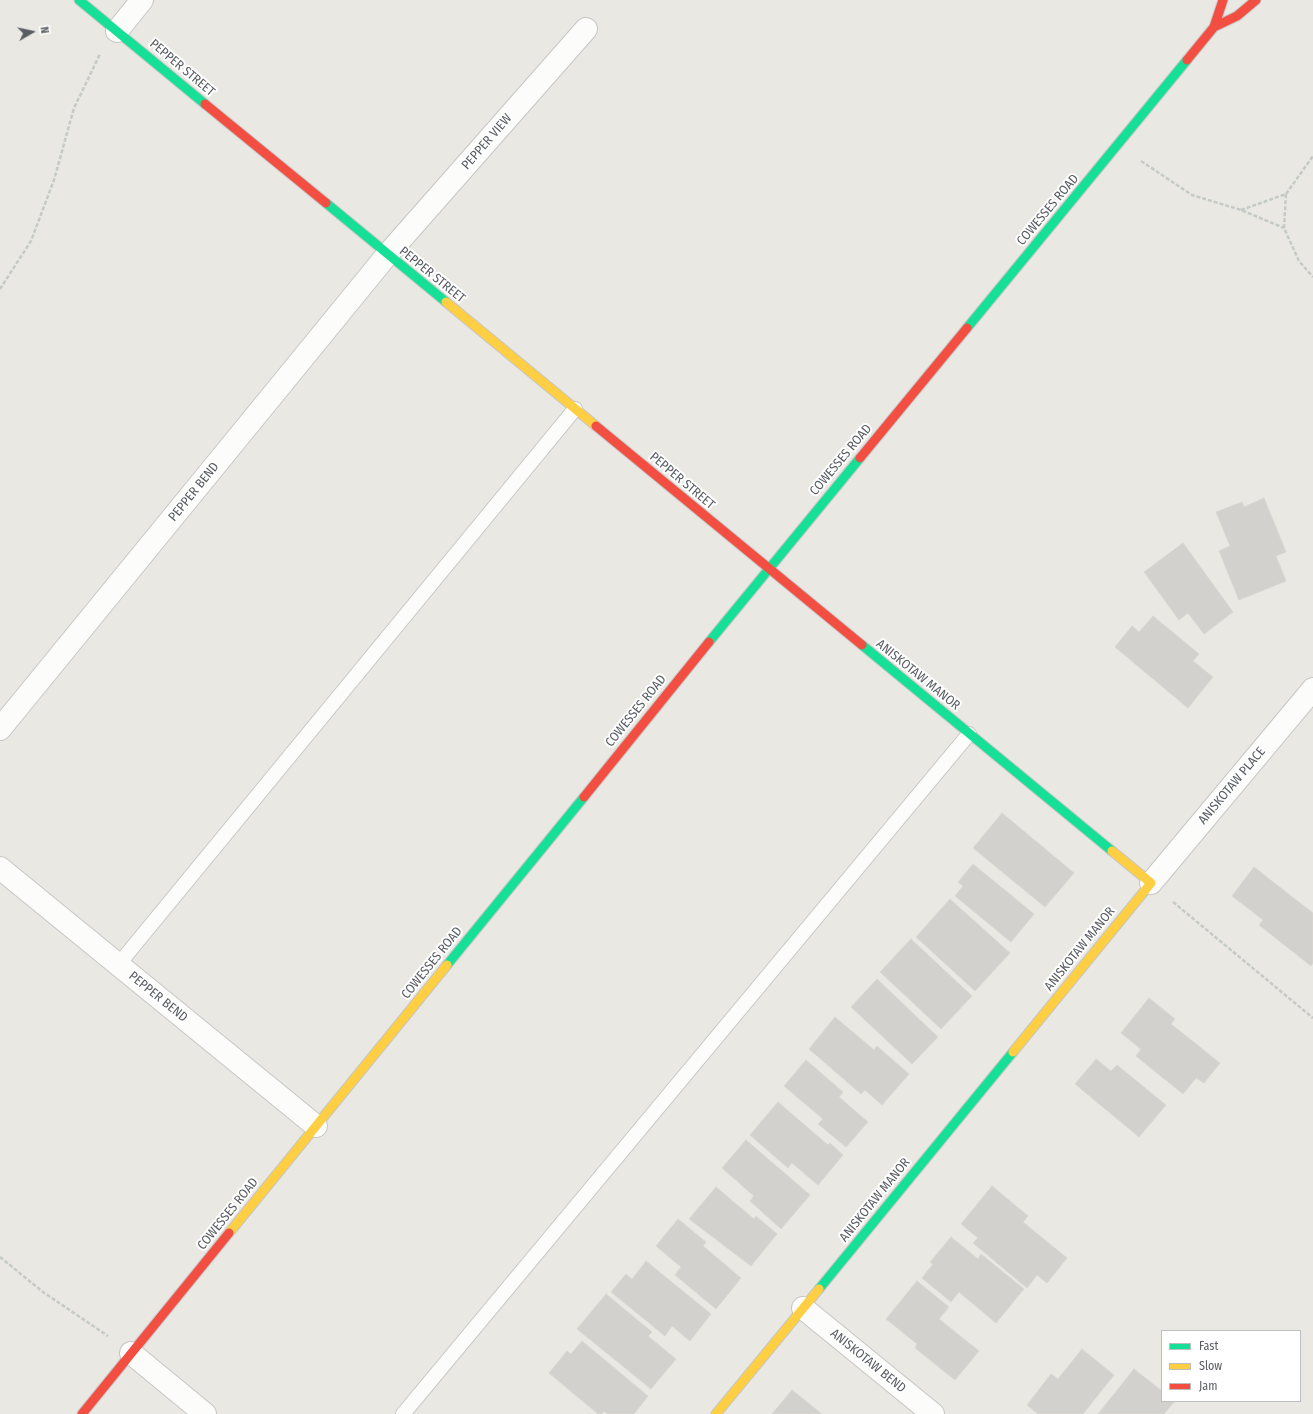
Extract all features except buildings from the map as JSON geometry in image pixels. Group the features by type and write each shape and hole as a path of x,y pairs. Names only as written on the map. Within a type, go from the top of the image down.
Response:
{"street":[{"name":"PEPPER STREET","path":"79,0 769,569"},
{"path":"117,31 142,0"},
{"name":"COWESSES ROAD","path":"82,1414 769,569 1214,27 1223,0"},
{"name":"COWESSES ROAD","path":"1214,27 1236,16 1256,0"},
{"name":"PEPPER VIEW","path":"387,255 586,29"},
{"name":"PEPPER BEND","path":"0,729 387,255"},
{"name":"ANISKOTAW MANOR","path":"716,1414 1151,883 769,569"},
{"name":"ANISKOTAW PLACE","path":"1151,883 1313,689"},
{"name":"PEPPER BEND","path":"0,868 316,1126"},
{"name":"ANISKOTAW BEND","path":"803,1308 933,1414"},
{"path":"131,1353 205,1414"}],"lane":[{"path":"118,965 575,409"},
{"path":"403,1414 969,734"}],"path":[{"path":"0,289 31,241 54,180 74,108 99,56 117,31"},
{"path":"1118,145 1192,195 1241,210 1284,228"},
{"path":"1313,156 1286,194 1284,228 1299,262 1313,277"},
{"path":"1241,210 1286,194"},
{"path":"1173,902 1313,1018"},
{"path":"0,1257 43,1292 131,1353"}],"traffic: fast":[{"path":"79,0 205,104"},
{"path":"967,328 1187,60"},
{"path":"326,203 446,302"},
{"path":"709,642 860,458"},
{"path":"862,645 1112,851"},
{"path":"447,965 584,797"},
{"path":"819,1289 1013,1052"}],"traffic: slow":[{"path":"446,302 596,426"},
{"path":"1013,1052 1151,883 1112,851"},
{"path":"229,1233 447,965"},
{"path":"716,1414 819,1289"}],"traffic: jam":[{"path":"1187,60 1214,27 1223,0"},
{"path":"1214,27 1237,16 1256,0"},
{"path":"205,104 326,203"},
{"path":"860,458 967,328"},
{"path":"596,426 862,645"},
{"path":"584,797 709,642"},
{"path":"82,1414 229,1233"}]}
